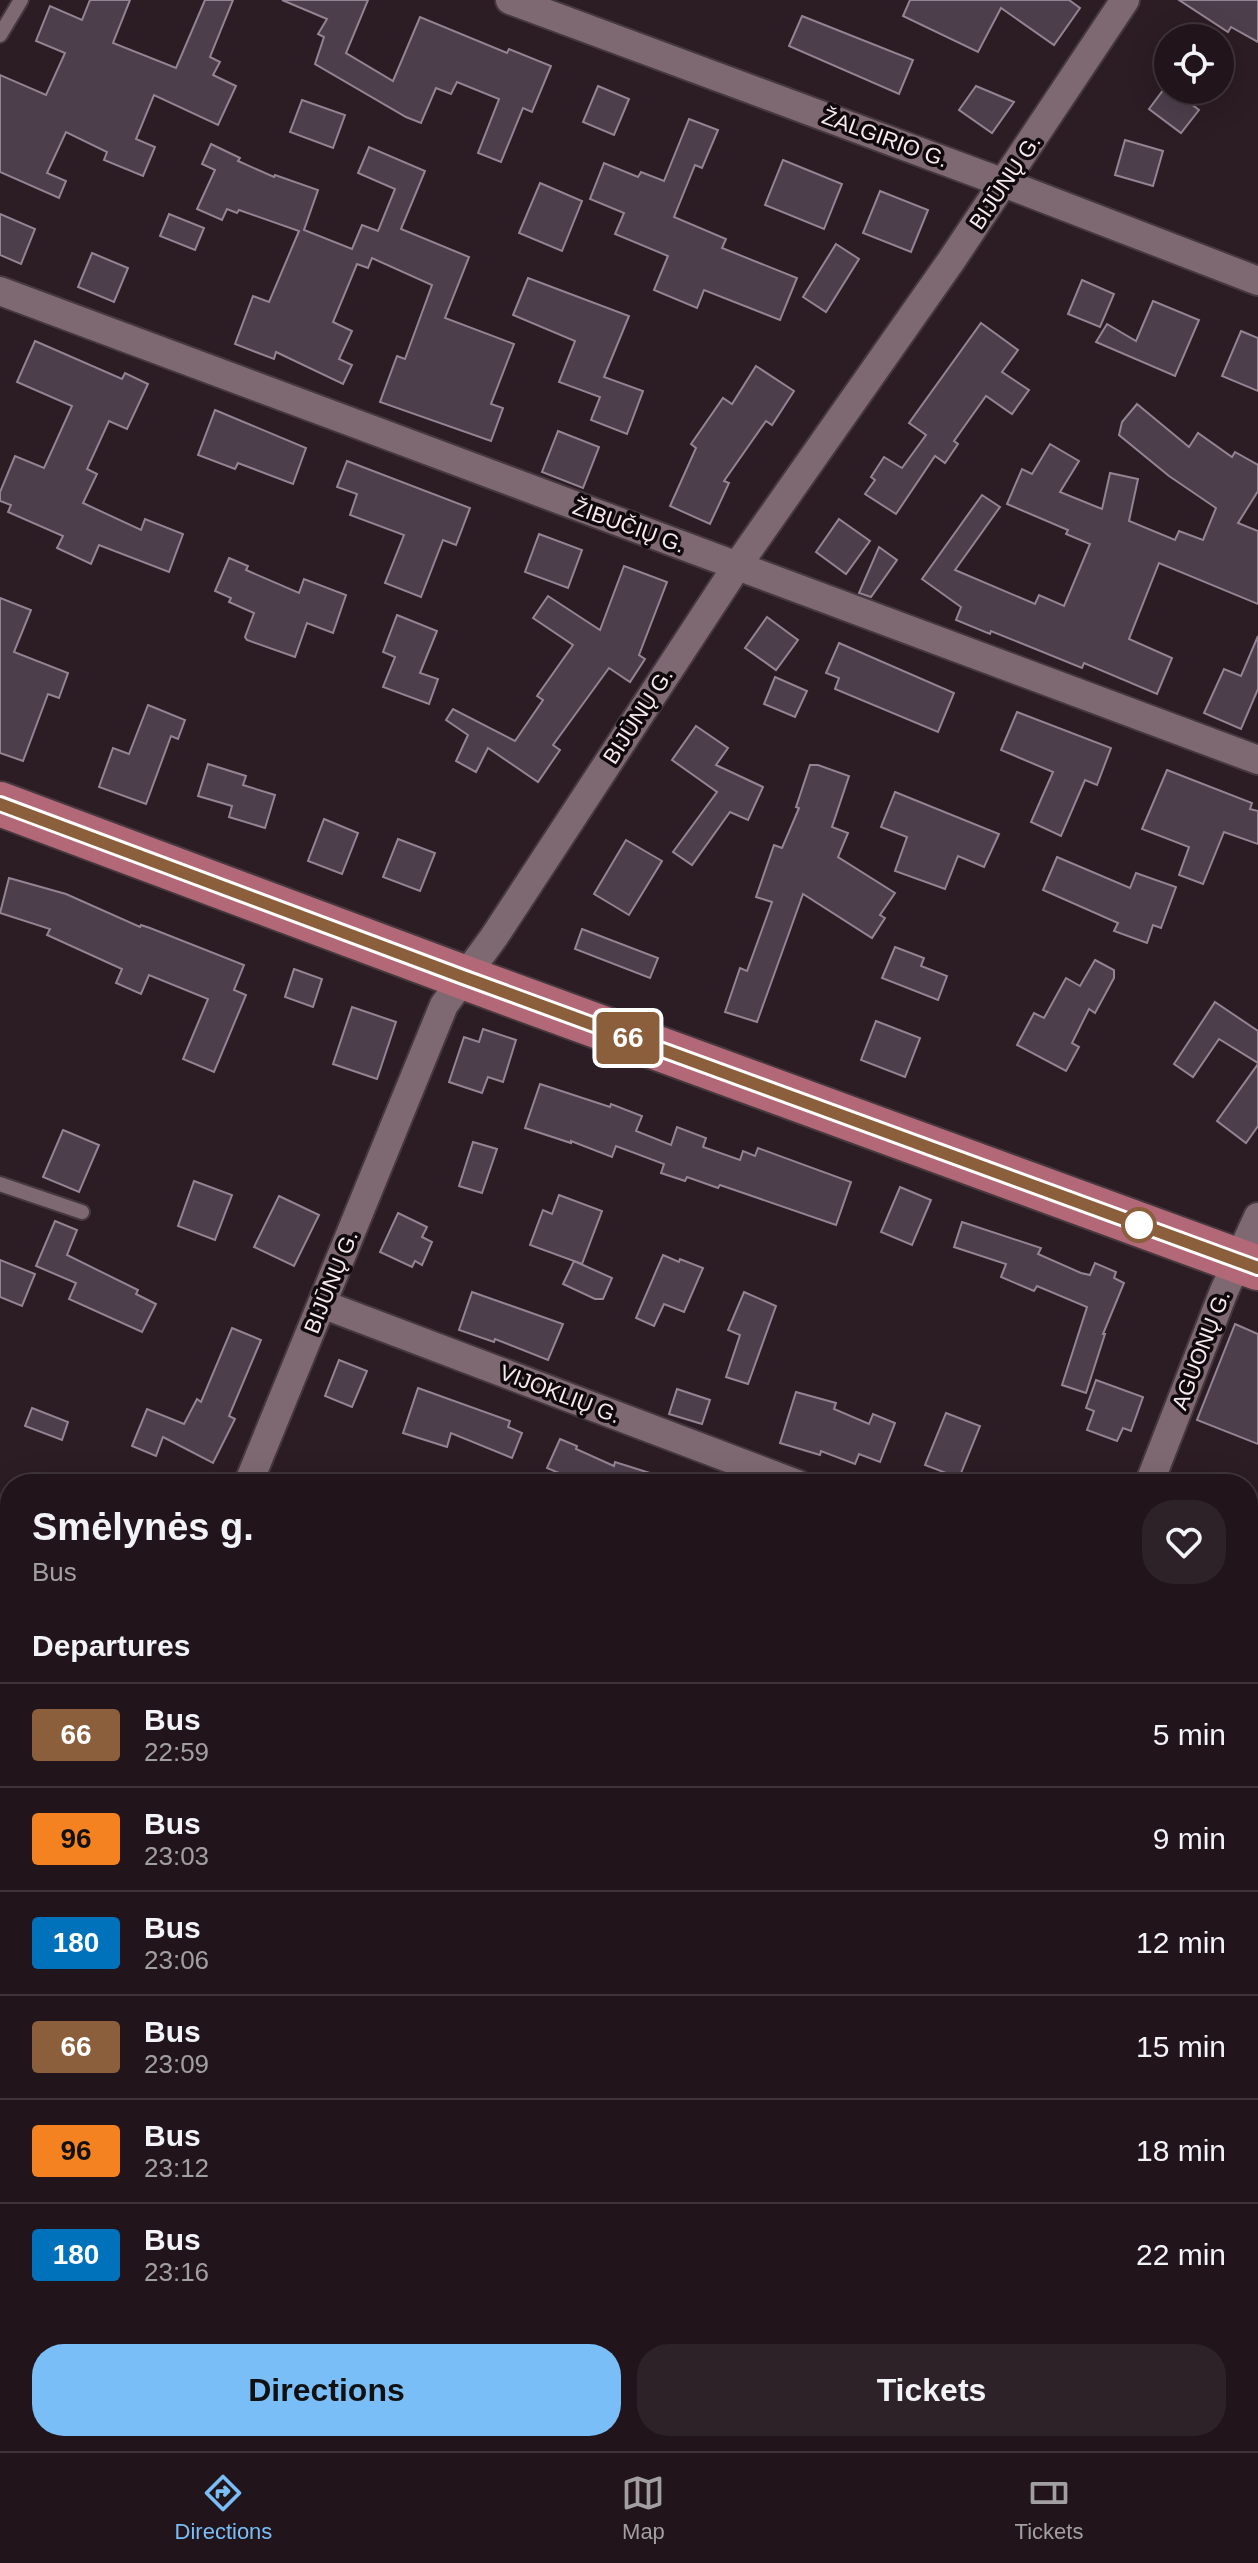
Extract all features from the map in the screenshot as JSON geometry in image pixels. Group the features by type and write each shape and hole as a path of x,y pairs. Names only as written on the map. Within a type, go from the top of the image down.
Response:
{"highway":[{"path":"0,804 1247,1264"}],"street":[{"name":"ŽALGIRIO G.","path":"510,0 1004,183 1258,281"},
{"name":"BIJŪNŲ G.","path":"252,1474 444,1005 503,924 737,566 1004,183 1125,0"},
{"name":"ŽIBUČIŲ G.","path":"0,291 1258,760"},
{"name":"AGUONŲ G.","path":"1153,1474 1247,1264 1258,1217"},
{"name":"VIJOKLIŲ G.","path":"322,1304 771,1474"}],"lane":[{"path":"0,35 21,0"},
{"path":"0,1184 82,1212"}],"building":[{"path":"90,0 130,0 113,43 176,68 205,0 233,0 210,57 220,62 213,75 236,86 218,125 154,95 136,139 155,147 143,176 104,160 107,152 66,132 47,173 66,181 59,198 0,172 0,75 46,95 65,53 36,41 50,6 82,20"},
{"path":"282,0 368,0 346,53 393,81 420,17 507,53 509,49 551,66 532,112 523,108 501,162 478,153 499,99 457,82 451,94 436,88 421,123 406,117 315,64 324,37 318,34 327,19"},
{"path":"910,0 1069,0 1080,8 1054,45 1001,8 978,52 903,16"},
{"path":"1179,0 1258,0 1258,42 1234,29 1234,24 1216,24"},
{"path":"802,16 913,60 899,94 789,46"},
{"path":"598,86 629,99 614,135 583,122"},
{"path":"976,86 1014,102 992,133 959,110"},
{"path":"302,100 345,115 333,148 290,132"},
{"path":"1154,102 1191,104 1199,110 1181,133 1149,109"},
{"path":"689,119 718,130 702,168 695,165 674,217 726,239 722,248 797,278 780,320 704,290 697,308 654,290 668,256 615,234 624,213 590,199 604,163 638,177 641,172 664,181"},
{"path":"1125,140 1163,151 1153,186 1115,175"},
{"path":"211,144 240,158 238,161 274,177 318,190 304,230 352,249 362,225 378,231 395,189 358,173 369,147 425,171 401,229 469,257 445,318 514,344 491,404 503,408 491,441 380,402 397,356 405,359 432,285 372,258 368,268 357,264 333,322 352,331 339,359 352,365 343,384 276,352 274,359 235,344 253,296 269,302 299,231 239,210 237,213 227,209 222,220 197,209 215,170 202,164"},
{"path":"783,160 842,184 824,229 765,205"},
{"path":"540,183 582,201 562,251 519,233"},
{"path":"880,191 928,210 911,252 863,233"},
{"path":"0,214 35,229 21,264 0,255"},
{"path":"169,214 204,228 195,250 160,236"},
{"path":"836,244 859,259 826,312 803,297"},
{"path":"92,253 128,268 114,302 78,287"},
{"path":"528,278 629,316 604,377 643,391 627,434 591,420 600,397 559,382 575,341 513,315"},
{"path":"1082,280 1114,294 1100,327 1068,314"},
{"path":"1153,301 1199,320 1175,376 1096,342 1107,324 1136,341"},
{"path":"981,323 1018,350 1002,372 1029,390 1012,414 986,396 954,441 958,444 945,463 935,456 896,514 865,494 875,480 871,477 884,457 902,468 926,435 909,423"},
{"path":"1241,331 1258,338 1258,391 1222,376"},
{"path":"35,341 122,379 125,373 148,384 127,429 109,421 87,469 97,474 83,503 141,530 145,519 183,534 169,572 99,545 91,564 57,548 63,536 8,512 11,505 0,501 0,492 15,456 44,468 72,406 17,382"},
{"path":"756,366 794,391 772,425 766,421 724,481 729,483 710,524 670,506 696,448 691,444 723,398 732,404"},
{"path":"1137,404 1189,447 1198,433 1232,457 1235,452 1258,465 1258,491 1238,523 1258,531 1258,604 1159,563 1129,639 1172,658 1157,694 1084,663 1082,668 956,620 961,607 922,579 982,495 1000,507 955,570 1035,604 1039,595 1064,606 1090,544 1066,534 1068,530 1007,504 1022,469 1032,474 1050,444 1079,461 1060,492 1102,509 1110,473 1138,479 1129,521 1175,540 1179,531 1203,540 1216,508 1169,476 1119,435 1122,422"},
{"path":"215,410 306,448 293,484 238,463 235,469 198,455"},
{"path":"558,431 599,447 583,488 542,472"},
{"path":"347,461 470,508 456,545 443,540 421,597 385,583 404,535 350,515 357,494 337,487"},
{"path":"839,519 870,541 846,574 816,552"},
{"path":"539,534 582,550 568,588 525,572"},
{"path":"879,547 897,560 871,597 859,593"},
{"path":"229,558 248,566 246,570 299,593 304,579 346,595 333,633 307,623 295,657 247,640 245,637 254,613 229,602 231,598 215,591"},
{"path":"624,566 667,582 639,655 645,659 630,682 609,668 553,745 560,750 538,782 488,748 476,772 456,761 468,735 446,720 453,709 515,741 543,700 537,696 573,645 533,618 548,596 600,630"},
{"path":"0,598 31,610 14,652 68,673 59,698 48,694 23,761 0,753"},
{"path":"397,615 437,631 420,673 438,679 429,704 383,687 395,657 383,652"},
{"path":"767,617 798,640 776,670 745,648"},
{"path":"1258,636 1258,689 1241,729 1204,713 1224,669 1241,676"},
{"path":"839,643 954,693 938,732 835,689 839,678 826,673"},
{"path":"775,677 807,691 795,717 764,704"},
{"path":"148,705 185,720 178,739 171,736 146,804 99,787 113,748 129,754"},
{"path":"1017,712 1111,748 1097,785 1085,780 1061,836 1031,822 1053,772 1001,750"},
{"path":"696,726 728,748 716,765 763,787 748,820 730,812 692,865 673,852 717,792 672,760"},
{"path":"208,764 246,776 243,785 275,795 265,828 229,817 232,806 198,796"},
{"path":"810,765 849,776 832,827 848,833 838,857 895,893 880,915 885,918 872,938 803,894 757,1022 725,1012 740,968 747,971 772,902 756,897 774,845 782,848 799,808 796,807"},
{"path":"1167,770 1252,803 1250,809 1258,811 1258,844 1224,832 1203,884 1179,875 1189,847 1142,829"},
{"path":"895,792 999,834 984,867 958,856 945,889 895,871 907,837 881,827"},
{"path":"324,819 358,833 342,874 308,861"},
{"path":"398,839 435,853 420,891 383,877"},
{"path":"626,840 662,861 629,915 594,894"},
{"path":"1057,857 1130,888 1136,873 1176,887 1161,928 1153,925 1147,943 1114,931 1118,923 1043,890"},
{"path":"9,878 66,894 140,927 150,928 244,965 234,990 246,995 214,1072 183,1059 208,999 149,975 141,994 116,983 122,969 47,935 50,929 0,913"},
{"path":"582,929 658,958 650,978 575,949"},
{"path":"895,947 924,958 921,966 947,976 938,1000 882,978"},
{"path":"1095,960 1114,970 1114,978 1095,1013 1089,1009 1072,1043 1079,1047 1066,1071 1017,1045 1034,1013 1044,1018 1066,978 1080,986"},
{"path":"294,969 322,979 313,1007 285,997"},
{"path":"1215,1002 1258,1031 1258,1063 1219,1039 1193,1077 1174,1064"},
{"path":"352,1007 396,1022 377,1079 333,1064"},
{"path":"876,1021 920,1038 905,1077 861,1060"},
{"path":"483,1029 516,1040 503,1082 488,1077 482,1093 449,1082 464,1037 479,1042"},
{"path":"1258,1064 1258,1126 1246,1143 1217,1121"},
{"path":"540,1084 642,1116 636,1131 671,1145 677,1127 706,1138 703,1147 740,1160 743,1151 755,1156 758,1148 851,1182 836,1225 720,1185 718,1188 687,1177 685,1181 661,1173 664,1164 616,1146 612,1157 525,1128"},
{"path":"63,1130 99,1145 79,1192 43,1177"},
{"path":"473,1142 497,1149 482,1193 459,1186"},
{"path":"194,1181 232,1195 215,1240 178,1226"},
{"path":"900,1187 931,1200 912,1245 881,1232"},
{"path":"559,1195 602,1211 582,1264 530,1245 543,1210 552,1214"},
{"path":"279,1196 319,1215 294,1266 254,1247"},
{"path":"398,1213 427,1227 422,1237 432,1242 422,1265 415,1261 412,1267 380,1252"},
{"path":"55,1221 77,1230 67,1255 138,1290 136,1294 156,1304 142,1332 69,1299 76,1283 36,1266"},
{"path":"962,1222 1041,1248 1038,1254 1081,1273 1090,1275 1095,1263 1116,1272 1114,1278 1124,1283 1103,1334 1086,1393 1062,1385 1087,1307 1037,1286 1034,1291 1001,1277 1006,1264 954,1247"},
{"path":"663,1255 703,1268 684,1312 664,1304 654,1326 636,1318"},
{"path":"0,1260 35,1274 22,1306 0,1297"},
{"path":"574,1261 612,1278 603,1299 595,1299 563,1284"},
{"path":"472,1292 563,1324 548,1360 495,1339 494,1342 459,1330"},
{"path":"744,1292 776,1306 748,1384 726,1377 740,1335 728,1330"},
{"path":"1235,1324 1258,1334 1258,1444 1197,1420"},
{"path":"232,1328 261,1340 229,1416 235,1419 213,1463 163,1437 156,1456 132,1446 147,1409 184,1424 197,1399 201,1402"},
{"path":"339,1360 367,1371 352,1407 325,1396"},
{"path":"1096,1380 1143,1397 1131,1431 1123,1428 1117,1441 1087,1430 1094,1411 1086,1408"},
{"path":"418,1388 510,1421 508,1427 522,1433 512,1458 451,1433 447,1447 403,1433"},
{"path":"677,1389 710,1400 702,1424 669,1414"},
{"path":"796,1392 836,1403 834,1409 869,1424 873,1414 895,1423 880,1462 859,1454 855,1464 821,1451 820,1455 780,1443"},
{"path":"32,1408 68,1422 62,1440 25,1426"},
{"path":"946,1413 980,1426 961,1474 949,1474 925,1465"},
{"path":"560,1439 614,1466 615,1462 653,1474 561,1474 547,1468"}],"bus line":[{"name":"66","path":"0,804 1258,1268"}]}
